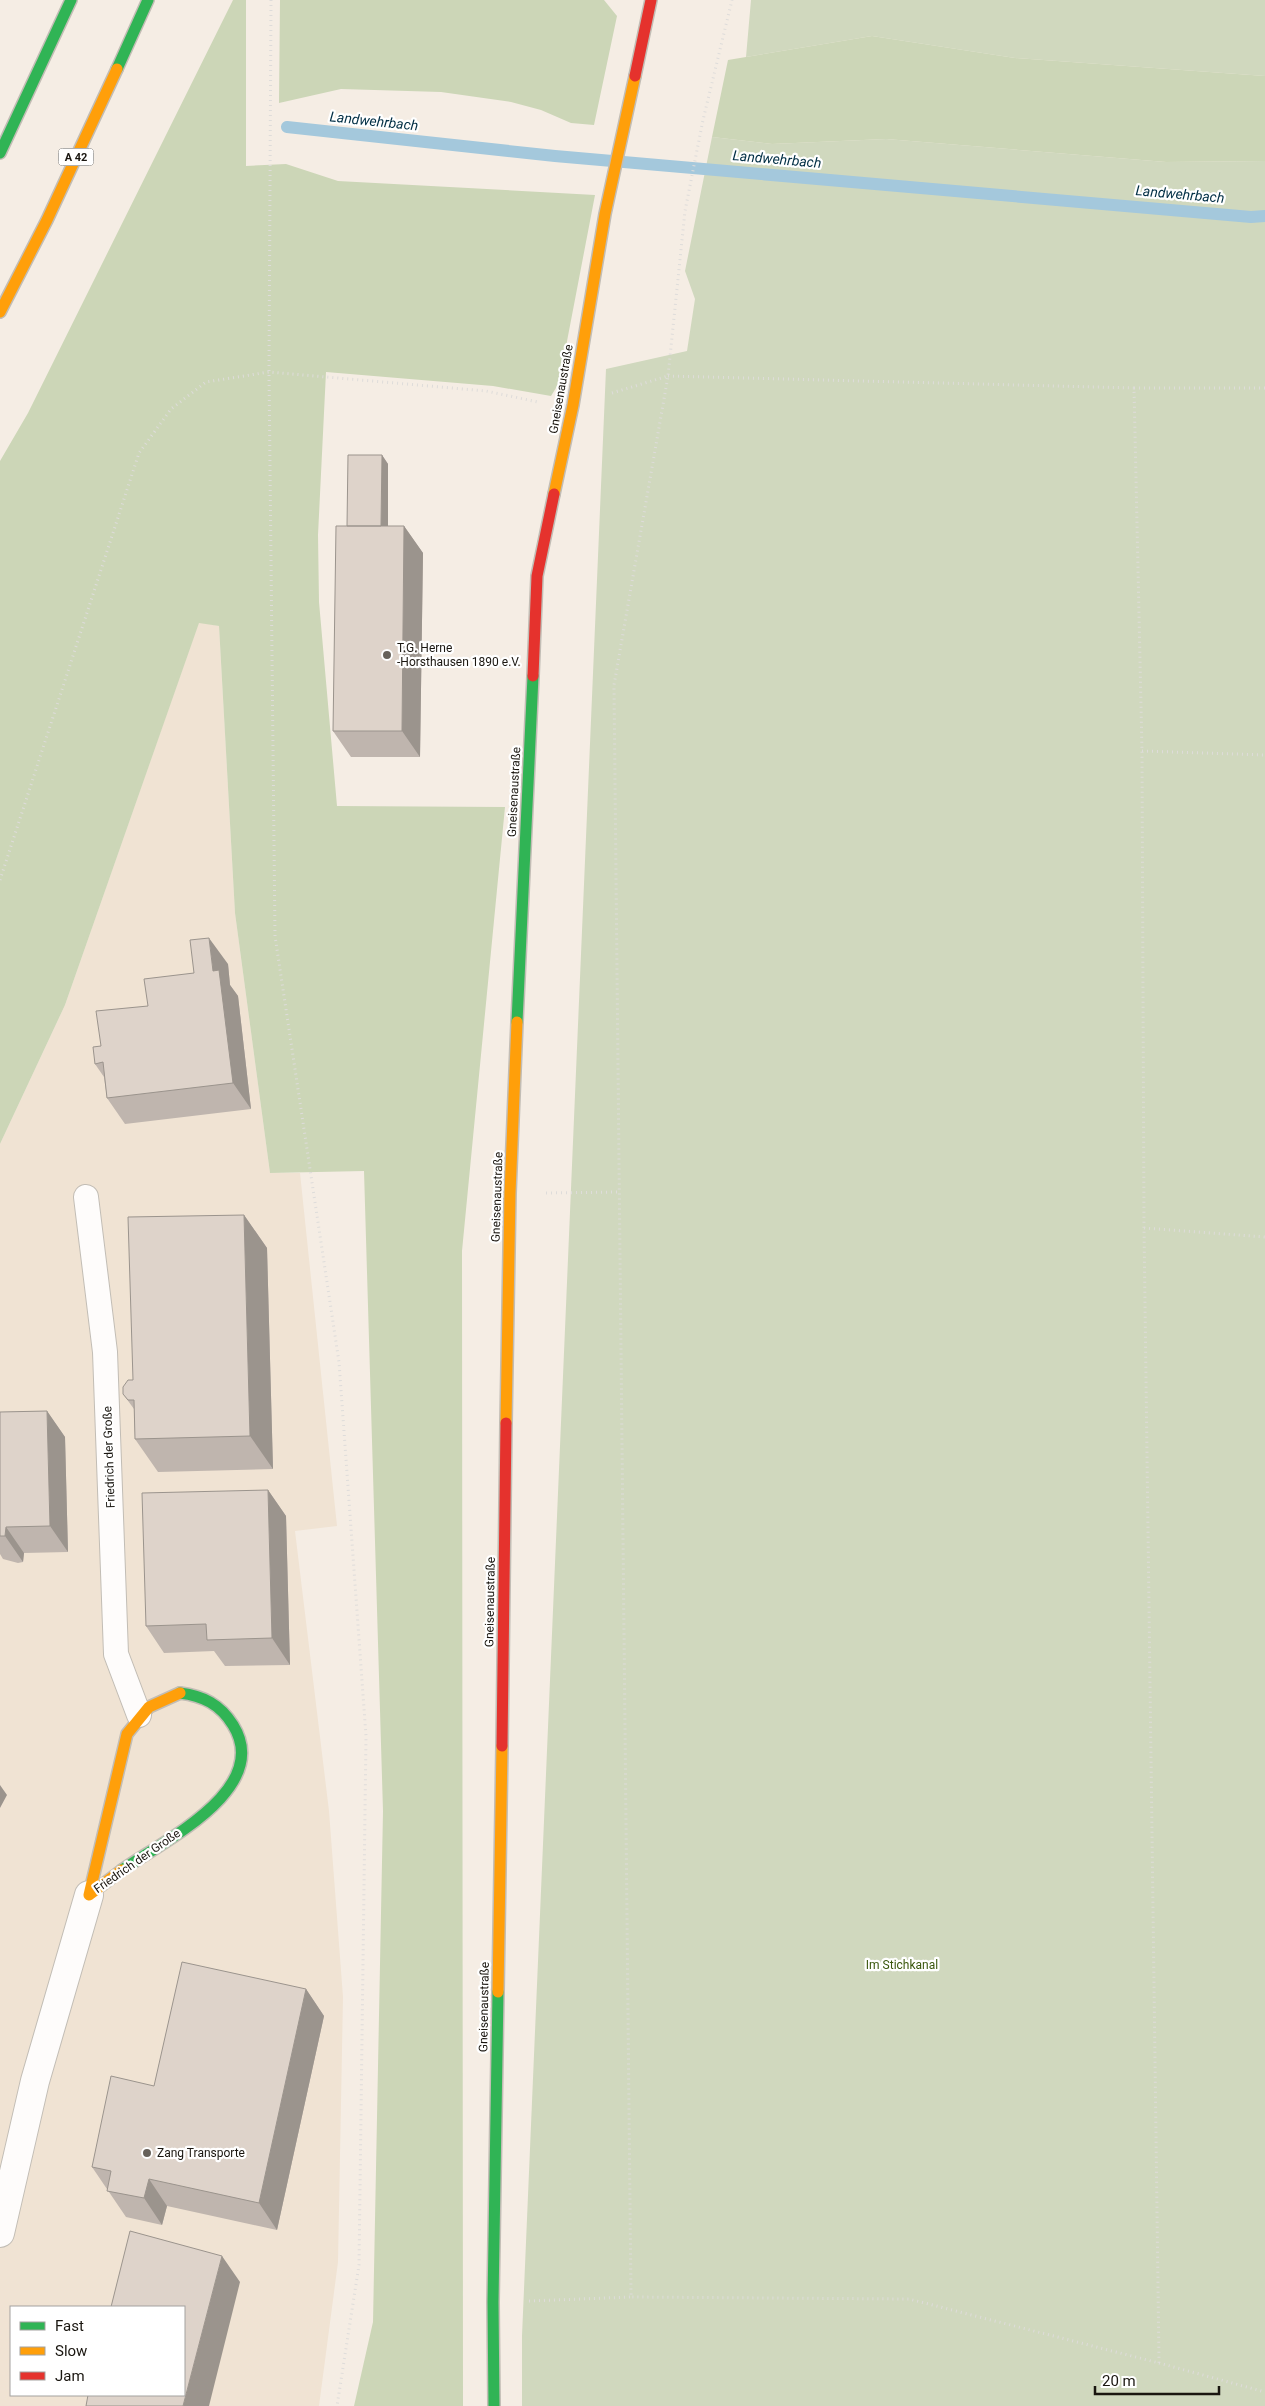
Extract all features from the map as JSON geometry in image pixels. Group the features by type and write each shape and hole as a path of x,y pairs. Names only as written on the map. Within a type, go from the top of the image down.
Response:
{"main road":[{"path":"0,153 72,0"},
{"name":"A 42","path":"0,312 47,220 148,0"},
{"name":"Gneisenaustraße","path":"494,2406 493,2302 510,1193 537,576 572,405 605,214 651,0"},
{"name":"Friedrich der Große","path":"180,1693 202,1697 224,1712 234,1727 242,1746 240,1764 233,1785 216,1806 88,1895 127,1734 139,1715 158,1700 180,1693"}],"street":[{"name":"Friedrich der Große","path":"0,2233 36,2081 88,1895"}],"lane":[{"name":"Friedrich der Große","path":"86,1196 105,1352 116,1654 139,1715"}],"path":[{"path":"271,0 269,372 275,936 339,1362 366,1736 359,2265 337,2406"},
{"path":"631,2297 614,685 668,376 685,210 703,120 732,0"},
{"path":"0,880 139,453 171,409 206,382 269,372 486,391 537,402 572,405 668,376 1134,388 1265,388"},
{"path":"1134,388 1142,751 1144,1228 1159,2363"},
{"path":"1142,751 1265,755"},
{"path":"510,1193 620,1192"},
{"path":"1144,1228 1265,1237"},
{"path":"493,2302 631,2297 909,2299 1265,2392"}],"shaded area":[{"path":"199,622 219,626 235,913 270,1173 300,1173 337,1526 295,1531 329,1811 343,1997 338,2262 319,2406 0,2406 0,1144 65,1005"}],"green space":[{"path":"233,0 246,0 246,166 286,164 338,181 595,195 559,383 551,396 493,386 326,372 318,535 319,602 337,806 505,807 462,1251 463,2406 354,2406 373,2322 383,1811 364,1171 270,1173 235,913 219,626 199,623 65,1005 0,1144 0,461 28,413"},
{"path":"280,0 604,0 617,16 594,125 571,123 541,110 511,102 441,92 341,89 279,103"},
{"path":"751,0 1265,0 1265,76 1015,58 872,36 746,57"},
{"path":"872,36 1015,58 1265,76 1265,161 1166,162 886,139 772,144 712,137 728,60"},
{"name":"Im Stichkanal","path":"712,137 772,144 886,139 1166,162 1265,161 1265,2406 522,2406 522,2336 606,369 687,351 695,299 685,271"}],"building":[{"path":"348,455 382,455 381,526 347,526"},
{"name":"T.G. Herne -Horsthausen 1890 e.V.","path":"336,526 404,526 402,731 333,731"},
{"path":"209,938 213,971 219,970 233,1083 107,1098 103,1062 95,1064 93,1047 101,1046 96,1011 148,1006 144,979 194,973 190,940"},
{"path":"244,1215 250,1436 135,1439 134,1400 128,1400 123,1394 123,1387 128,1380 133,1380 128,1217"},
{"path":"47,1411 50,1526 6,1527 5,1536 0,1536 0,1412"},
{"path":"268,1490 272,1638 207,1640 206,1624 146,1626 142,1493"},
{"path":"182,1962 306,1989 259,2203 149,2179 144,2198 107,2191 111,2171 92,2167 111,2076 154,2086"},
{"path":"130,2231 222,2256 183,2406 86,2406 88,2396 185,2396 185,2306 111,2306"}],"waterway":[{"name":"Landwehrbach","path":"287,127 555,156 1251,217 1265,216"}],"traffic: fast":[{"path":"0,153 71,0"},
{"path":"117,69 148,0"},
{"path":"517,1022 533,676"},
{"path":"122,1870 186,1828 208,1811 226,1791 238,1771 241,1748 233,1725 228,1718 217,1706 210,1702 196,1696 180,1693"},
{"path":"494,2406 493,2302 498,1992"}],"traffic: slow":[{"path":"0,312 47,220 117,69"},
{"path":"554,494 573,405 605,214 635,76"},
{"path":"506,1423 510,1193 517,1022"},
{"path":"122,1870 89,1895 127,1734 149,1707 180,1693"},
{"path":"498,1992 502,1746"}],"traffic: jam":[{"path":"635,76 651,0"},
{"path":"533,676 537,576 554,494"},
{"path":"502,1746 506,1423"}],"place":[{"name":"T.G. Herne -Horsthausen 1890 e.V.","path":"387,655"},
{"name":"Zang Transporte","path":"147,2153"}]}
